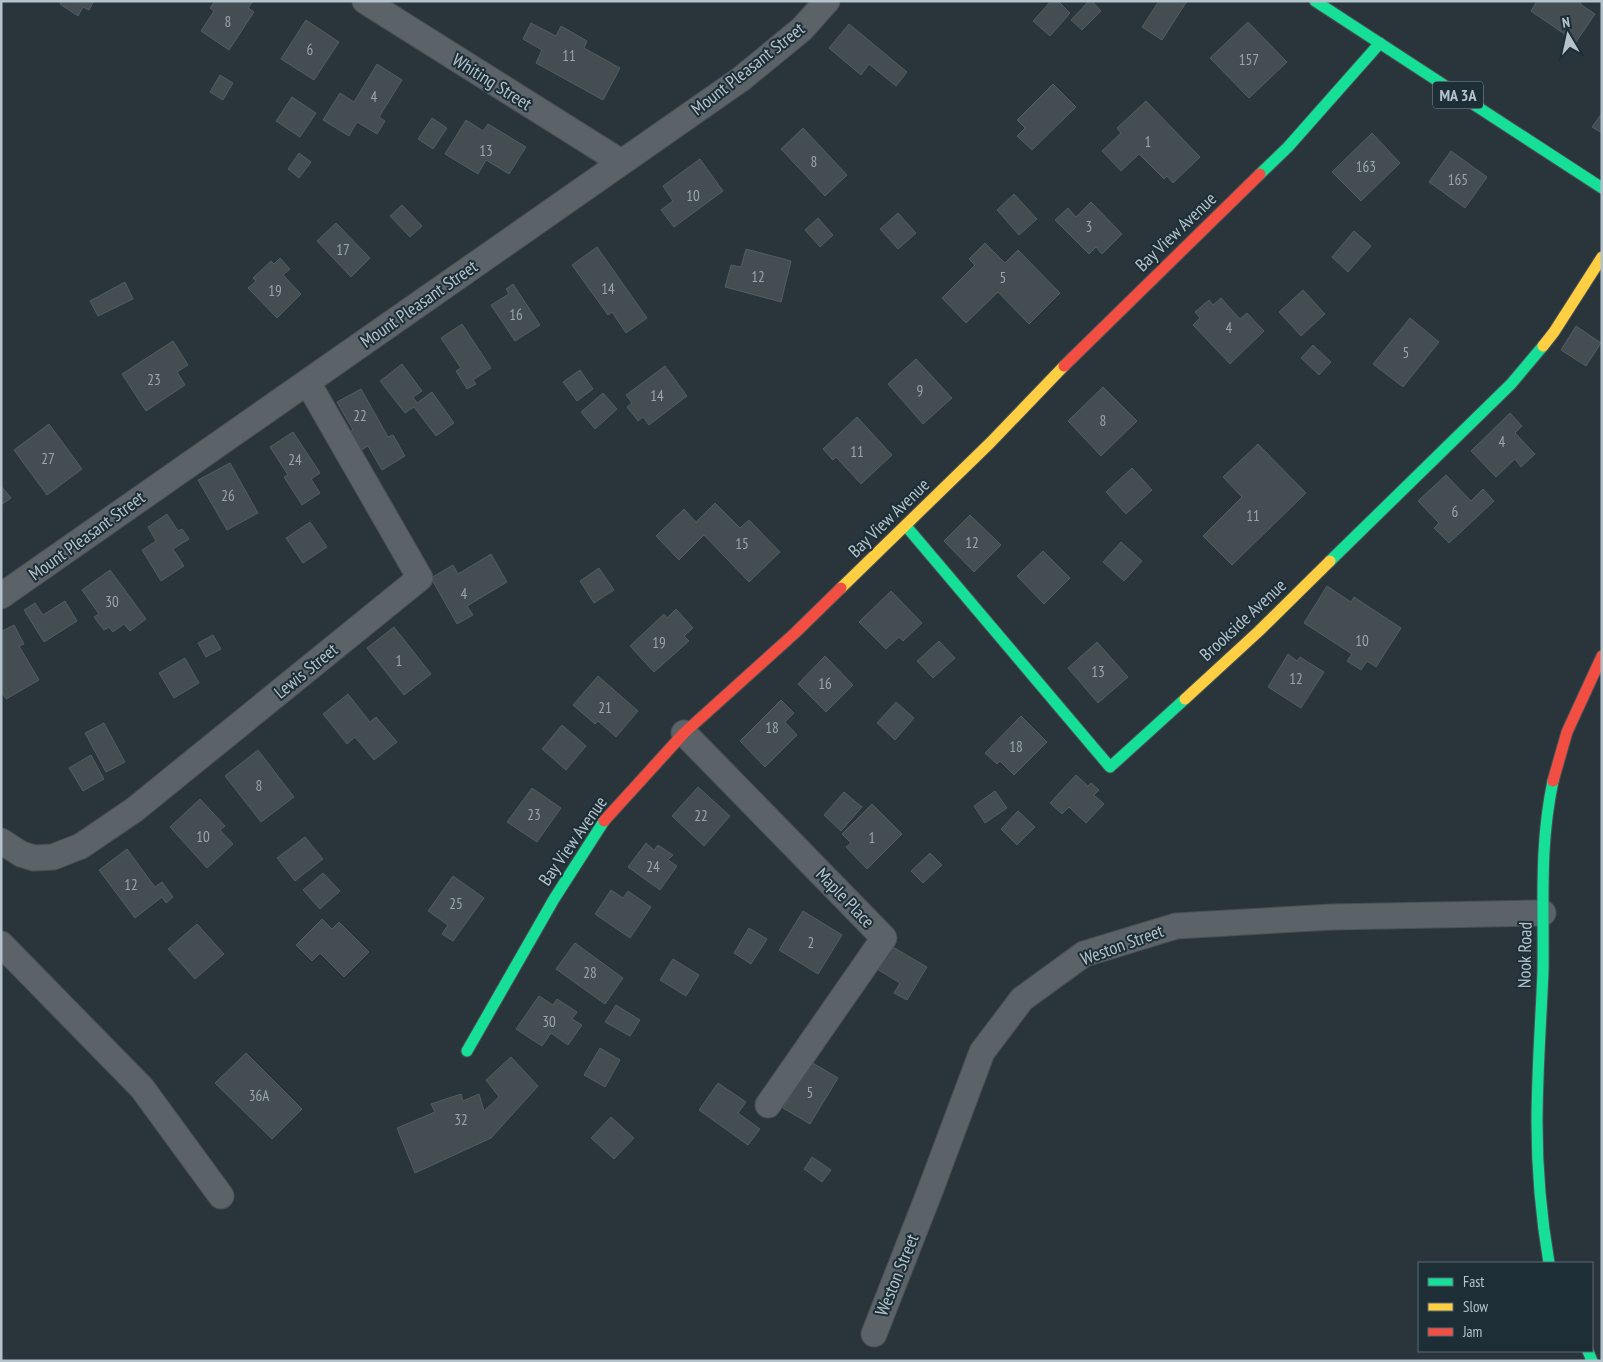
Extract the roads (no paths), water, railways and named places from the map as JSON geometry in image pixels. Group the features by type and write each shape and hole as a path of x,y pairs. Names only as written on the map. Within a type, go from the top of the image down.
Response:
{"street":[{"name":"Whiting Street","path":"364,1 620,162"},
{"name":"Mount Pleasant Street","path":"1,596 741,79 802,29 827,1"},
{"name":"MA 3A","path":"1316,1 1602,188"},
{"name":"Bay View Avenue","path":"467,1051 554,899 602,824 684,733 795,633 906,526 1107,323 1288,148 1380,43"},
{"name":"Brookside Avenue","path":"906,526 1110,767 1259,631 1511,384 1554,332 1602,257"},
{"name":"Lewis Street","path":"1,841 21,854 34,858 53,857 81,846 134,810 420,578 308,383"},
{"name":"Nook Road","path":"1549,1262 1540,1182 1537,1119 1544,953 1544,851 1554,782 1567,734 1602,656"},
{"name":"Maple Place","path":"684,733 884,938 768,1106"},
{"name":"Weston Street","path":"874,1334 982,1052 1022,999 1084,954 1176,926 1332,917 1543,913"},
{"path":"1,944 142,1088 221,1196"}]}
